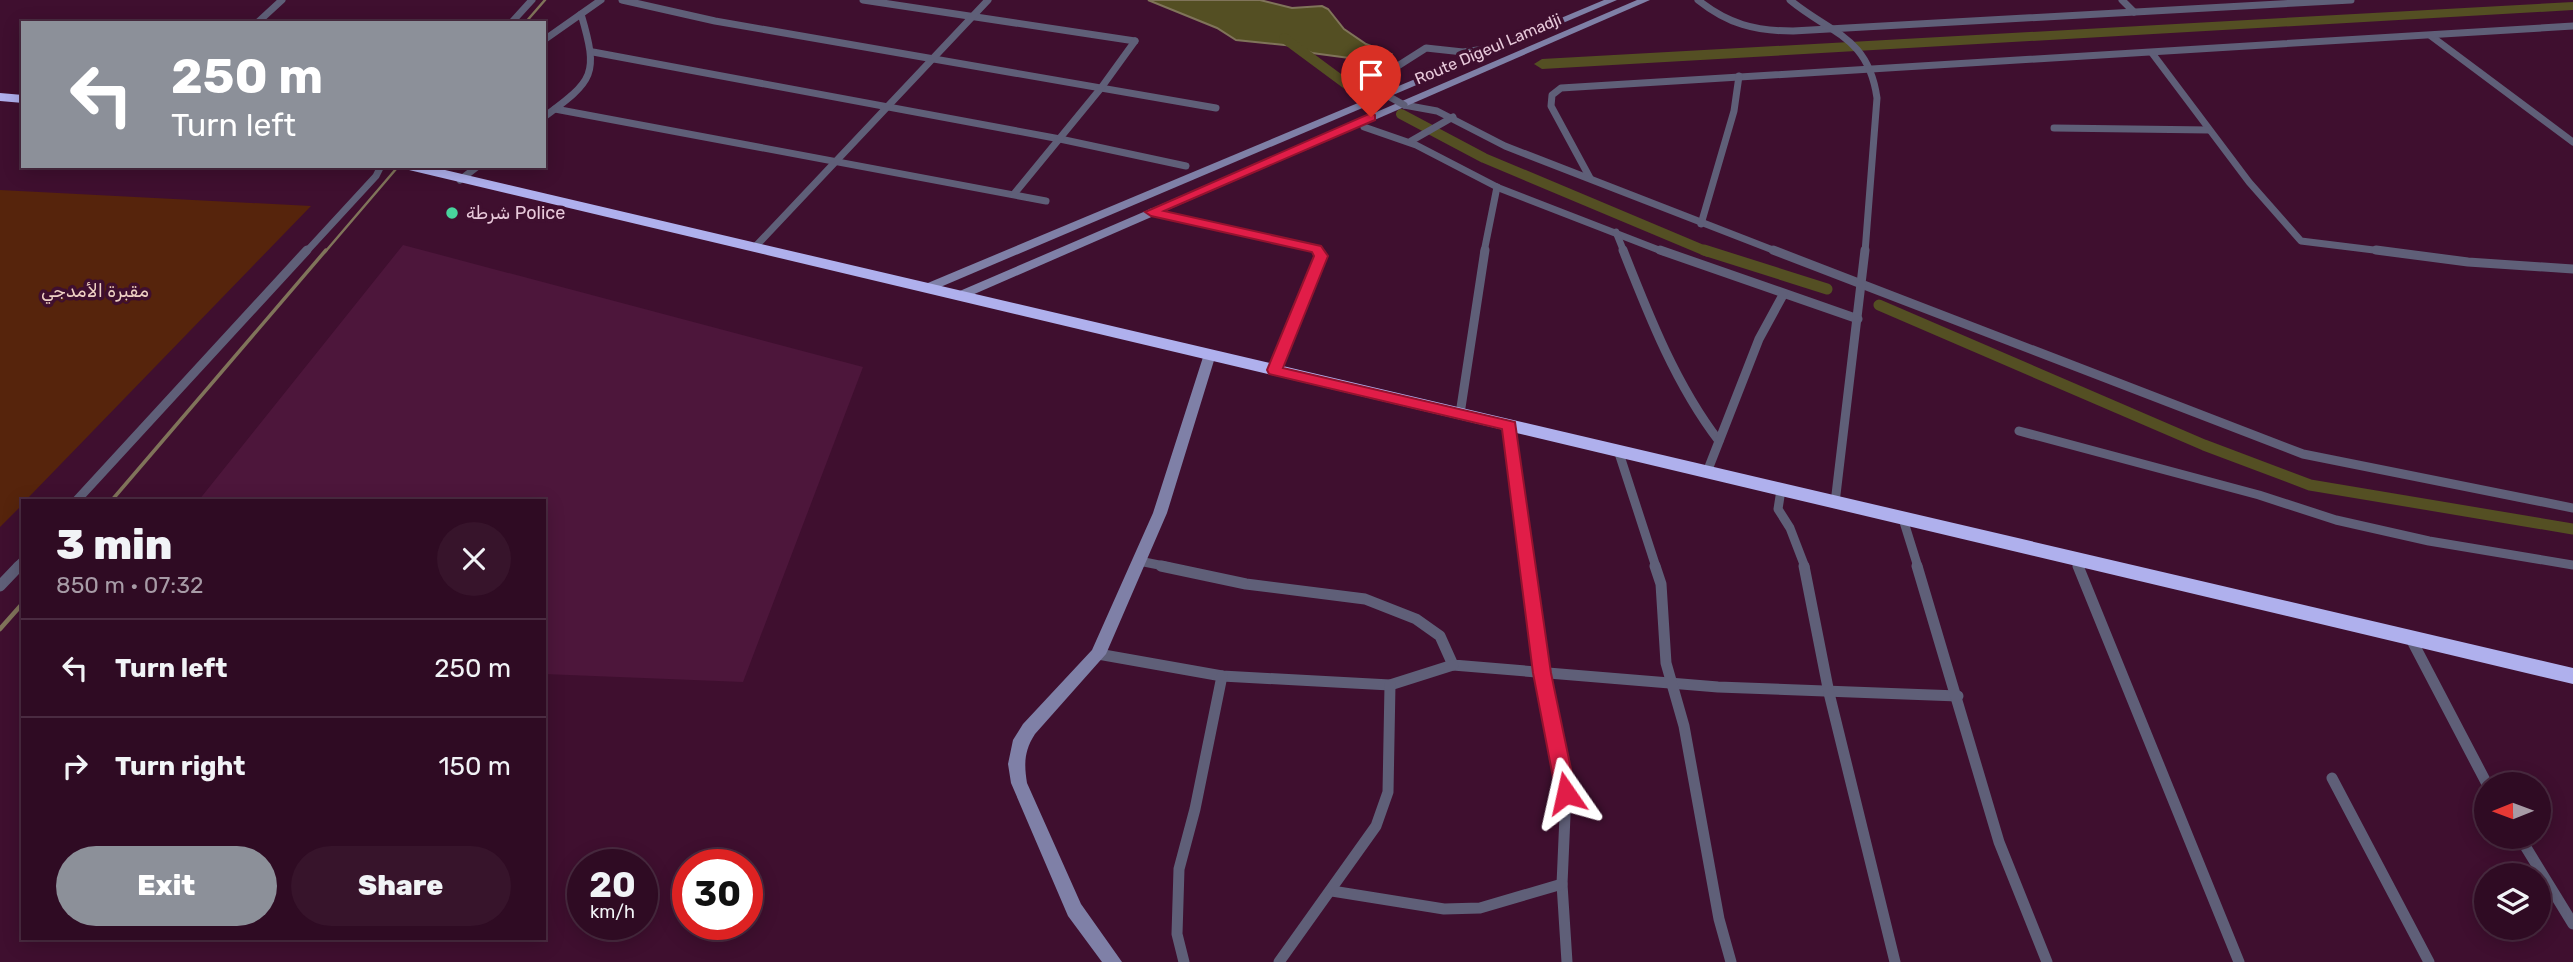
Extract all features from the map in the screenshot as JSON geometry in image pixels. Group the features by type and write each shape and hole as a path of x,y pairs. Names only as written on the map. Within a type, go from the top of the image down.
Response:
{"highway":[{"path":"0,97 21,99"},
{"path":"416,168 2573,676"}],"main road":[{"name":"Route Digeul Lamadji","path":"927,288 1492,48 1612,0"},
{"name":"Route Digeul Lamadji","path":"959,296 1645,0"},
{"path":"1113,962 1074,910 1019,783 1016,764 1019,745 1029,729 1098,654 1160,513 1210,354"}],"street":[{"path":"259,21 282,0"},
{"path":"513,21 532,0"},
{"path":"546,39 601,0"},
{"path":"621,0 715,21 929,60 1216,108"},
{"path":"863,0 1135,41 1101,88 1014,194"},
{"path":"932,0 936,12"},
{"path":"755,247 988,0"},
{"path":"1698,0 1726,22 1776,31 1834,30 2351,0"},
{"path":"1790,0 1804,13 1851,43 1876,82 1863,283 1835,503"},
{"path":"2122,0 2134,12"},
{"path":"546,116 587,81 592,72 593,52 582,14"},
{"path":"1590,179 1556,119 1550,97 1553,91 1574,86 2573,26"},
{"path":"2431,36 2573,142"},
{"path":"1492,48 1463,52 1426,48 1371,83 1404,105 1437,111 1452,117 1505,146 1701,224 1863,283 2303,454 2573,508"},
{"path":"593,52 1060,139 1186,166"},
{"path":"2152,53 2249,182 2301,241 2468,262 2573,269"},
{"path":"1701,224 1734,111 1739,76"},
{"path":"555,109 1046,201"},
{"path":"1411,141 1452,117"},
{"path":"1364,127 1390,132 1497,187 1685,261 1858,319"},
{"path":"2054,128 2209,130"},
{"path":"79,499 376,176 380,168"},
{"path":"460,180 475,168"},
{"path":"1460,414 1480,274 1497,187"},
{"path":"1151,212 1317,249 1321,256 1274,370"},
{"path":"1616,232 1645,306 1696,411 1719,441"},
{"path":"1707,472 1759,338 1783,295"},
{"path":"1509,426 1542,673 1566,793 1562,884 1567,962"},
{"path":"2019,430 2259,495 2336,520 2429,541 2573,565"},
{"path":"1618,450 1661,584 1666,663 1694,776 1719,919 1731,962"},
{"path":"1781,490 1778,509 1790,526 1811,593 1829,689 1895,962"},
{"path":"1903,519 1958,696 1999,842 2047,962"},
{"path":"2075,558 2239,962"},
{"path":"1139,561 1246,584 1365,599 1416,619 1440,636 1453,665"},
{"path":"0,586 21,563"},
{"path":"2410,637 2481,772"},
{"path":"1098,654 1222,676 1390,685 1453,665 1745,688 1829,689 1958,696"},
{"path":"1184,962 1177,933 1179,869 1195,809 1222,676"},
{"path":"1279,962 1377,826 1388,792 1390,685"},
{"path":"2332,778 2430,962"},
{"path":"2527,849 2573,924"},
{"path":"1332,891 1444,909 1480,908 1562,884"}],"shaded area":[{"path":"1148,0 1260,0 1292,8 1322,6 1328,9 1344,29 1366,44 1391,54 1379,62 1312,53 1294,46 1236,40 1217,28"},
{"path":"403,245 863,367 743,682 546,674 546,499 200,499"}],"green space":[{"name":"مقبرة الأمدجي","path":"0,190 311,206 27,499 21,499 21,506 0,527"}],"waterway":[{"path":"527,21 545,0"},
{"path":"1542,64 2573,6"},
{"path":"1284,38 1357,92"},
{"path":"1401,114 1484,158 1708,252"},
{"path":"325,252 396,169"},
{"path":"113,499 326,250"},
{"path":"1704,250 1827,289"},
{"path":"1879,305 2204,445 2310,485 2573,529"},
{"path":"0,629 21,605"}],"place":[{"name":"شرطة Police","path":"452,213"}],"route":[{"path":"1371,117 1151,212 1317,249 1321,256 1274,370 1509,426 1542,673 1566,793"}]}
